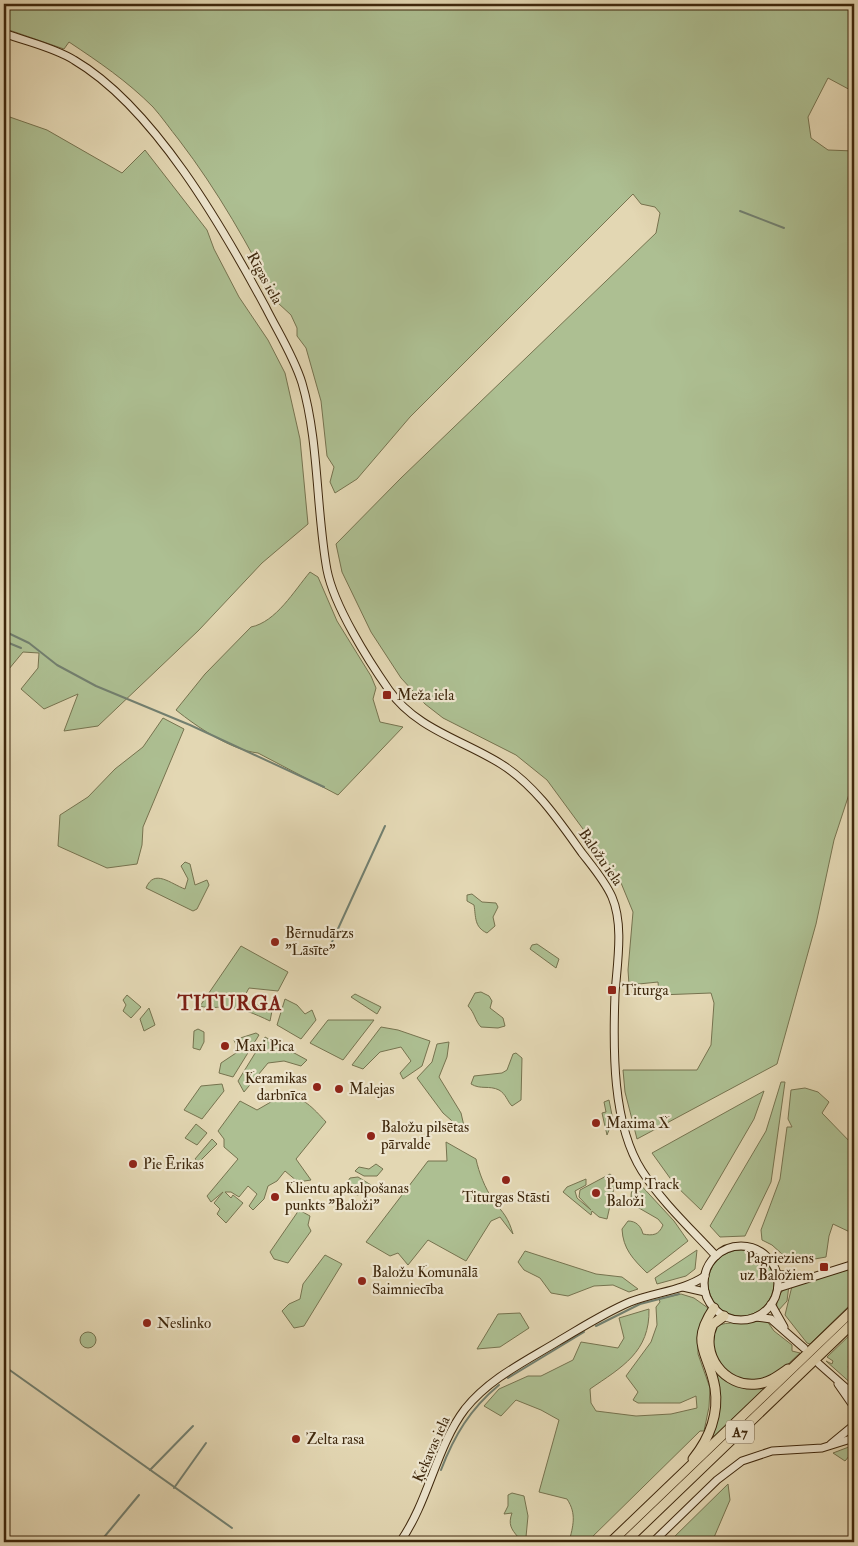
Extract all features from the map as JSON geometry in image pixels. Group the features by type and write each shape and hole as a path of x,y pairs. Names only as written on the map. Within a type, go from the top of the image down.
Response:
{"highway":[{"path":"686,1473 702,1447 713,1420 715,1387 702,1353 701,1339 706,1320 714,1308"},
{"name":"A7","path":"611,1542 686,1473 854,1309"},
{"path":"724,1316 712,1324 709,1335 709,1347 714,1363 729,1378 754,1385 772,1380 788,1369 796,1367"},
{"name":"A7","path":"625,1542 854,1322"}],"main road":[{"name":"Rīgas iela","path":"4,33 76,60 104,81 152,130 225,235 285,345 302,381 309,420 327,570 339,604 353,630"},
{"name":"Baložu iela","path":"353,630 389,690 404,708 435,729 495,760 519,776 554,816 612,897 618,929 613,1027 614,1071 626,1130 642,1172 716,1256"},
{"path":"756,1317 771,1304 778,1288 776,1274 770,1260 756,1249 736,1247 716,1256 708,1266 705,1276 705,1292 714,1308 724,1316 738,1320 756,1317 771,1319 804,1348"},
{"path":"778,1288 854,1264"},
{"path":"776,1274 790,1278 808,1278"},
{"path":"683,1287 705,1276"},
{"path":"683,1287 705,1292"},
{"name":"Ķekavas iela","path":"400,1542 418,1511 450,1434 465,1410 502,1375 603,1315 650,1295 683,1287"},
{"path":"771,1304 786,1332"},
{"path":"819,1364 854,1396"},
{"path":"837,1382 854,1407"},
{"path":"829,1446 854,1424 854,1417"},
{"path":"653,1542 717,1480 742,1461 772,1451 811,1450 854,1438"}],"green space":[{"path":"4,4 854,4 854,92 828,78 808,117 811,138 828,150 854,151 854,779 834,840 816,924 777,1064 637,1139 625,1092 623,1070 697,1070 711,1045 714,1003 711,993 659,995 658,982 629,985 628,970 633,912 619,878 547,780 516,755 443,718 425,704 401,678 371,632 342,572 336,544 401,478 656,233 660,213 655,207 641,204 633,194 410,417 357,479 335,493 330,482 334,467 327,456 321,401 306,348 297,336 297,328 291,315 278,303 244,240 207,179 160,115 123,80 69,42 64,49 9,30 8,23 4,22"},
{"path":"4,115 47,130 122,173 145,150 207,230 214,249 239,297 268,340 285,373 300,439 308,524 262,563 199,630 98,726 64,731 78,694 44,709 21,689 38,668 39,653 23,652 4,675"},
{"path":"310,572 318,577 337,621 371,676 376,688 373,699 380,722 403,727 338,795 258,753 226,743 176,710 205,674 251,627 269,619 284,605"},
{"path":"163,718 184,729 143,827 142,845 137,864 107,868 58,846 60,815 88,797 115,769 143,747"},
{"path":"185,862 190,864 195,885 207,880 209,885 197,909 193,911 146,888 149,882 158,878 185,889 188,879 181,866"},
{"path":"472,894 482,902 496,903 498,907 493,917 495,926 487,933 478,925 474,905 467,901 467,895"},
{"path":"537,944 559,959 556,968 530,949 532,945"},
{"path":"241,946 288,972 278,991 249,988 243,999 272,1011 270,1021 236,1008 200,1006"},
{"path":"481,992 489,996 492,1001 490,1008 503,1018 505,1026 498,1028 481,1027 479,1025 468,1006 475,993"},
{"path":"355,994 381,1007 377,1014 351,997"},
{"path":"127,995 141,1007 131,1018 123,1011 126,1005 123,1000"},
{"path":"285,999 297,1005 305,1014 312,1010 316,1020 301,1039 277,1025"},
{"path":"149,1008 155,1025 144,1031 140,1019"},
{"path":"328,1020 374,1020 343,1060 310,1043"},
{"path":"381,1027 398,1030 430,1041 422,1066 403,1079 400,1073 411,1061 401,1047 380,1052 363,1069 352,1065"},
{"path":"198,1029 204,1032 204,1042 200,1050 193,1048 194,1031"},
{"path":"256,1033 259,1035 233,1077 219,1073 221,1063 239,1051 234,1040"},
{"path":"265,1037 307,1060 301,1066 284,1061 268,1063 244,1092 238,1081"},
{"path":"449,1042 447,1057 439,1077 461,1113 464,1126 460,1128 443,1113 417,1078 432,1062 437,1044"},
{"path":"516,1053 522,1058 521,1100 512,1106 499,1090 471,1084 474,1076 502,1073 507,1070 513,1054"},
{"path":"781,1082 785,1082 771,1182 745,1236 720,1237 710,1226 766,1131"},
{"path":"222,1084 224,1091 202,1119 184,1110 201,1086"},
{"path":"805,1088 818,1092 829,1102 822,1113 854,1146 854,1232 852,1233 833,1224 826,1257 792,1263 772,1245 762,1240 761,1230 780,1179 787,1127 792,1127 788,1119 791,1090"},
{"path":"764,1091 754,1119 701,1210 675,1185 652,1153"},
{"path":"283,1095 302,1100 326,1122 296,1159 311,1180 298,1182 285,1171 277,1181 268,1186 264,1199 253,1210 249,1206 257,1194 248,1186 239,1197 231,1192 225,1192 231,1198 233,1195 243,1203 226,1223 217,1214 220,1209 214,1203 223,1192 211,1202 207,1196 238,1159 224,1147 224,1139 218,1131 240,1101 257,1110"},
{"path":"609,1100 613,1120 607,1135 602,1113 606,1112 604,1102"},
{"path":"196,1124 207,1133 197,1145 185,1138"},
{"path":"212,1139 217,1144 199,1162 195,1159"},
{"path":"446,1142 476,1159 485,1185 507,1219 513,1234 500,1217 491,1221 466,1261 428,1240 408,1265 398,1253 390,1256 366,1242 428,1161 447,1161"},
{"path":"376,1164 383,1169 377,1176 364,1176 355,1171 359,1167 369,1169"},
{"name":"Pump Track Baloži","path":"610,1174 616,1179 607,1219 599,1217 592,1211 591,1215 563,1192 567,1187 586,1179 586,1185 575,1191 577,1198 591,1210 579,1197 580,1190"},
{"path":"358,1177 371,1185 365,1193 357,1195 345,1185 350,1178"},
{"path":"637,1181 674,1221 688,1241 647,1273 637,1263 627,1248 622,1229 628,1221 631,1221 638,1224 643,1234 653,1235 660,1231 663,1225 658,1219 632,1204 633,1187"},
{"path":"299,1210 310,1216 308,1225 311,1231 288,1263 274,1259 270,1252"},
{"path":"697,1250 695,1269 686,1276 657,1284 655,1278"},
{"path":"741,1250 753,1253 764,1260 771,1271 774,1283 771,1295 764,1306 753,1313 741,1316 729,1313 718,1306 711,1295 708,1283 711,1271 718,1260 729,1253"},
{"path":"525,1251 596,1274 622,1277 638,1289 629,1292 613,1285 594,1286 568,1296 551,1293 540,1278 524,1270 518,1262"},
{"path":"325,1255 342,1264 304,1326 294,1328 282,1311 289,1304 300,1299 303,1284"},
{"path":"854,1268 854,1301 810,1344 807,1343 785,1315 792,1286"},
{"path":"789,1285 787,1301 777,1312 779,1297"},
{"path":"681,1294 694,1298 708,1308 698,1333 698,1354 710,1388 709,1407 704,1431 700,1431 587,1542 569,1542 573,1515 567,1499 539,1492 559,1420 516,1400 501,1416 484,1406 499,1389 528,1376 541,1376 573,1360 581,1342 618,1348 624,1338 619,1318 649,1309 645,1337 639,1347 623,1365 590,1389 591,1403 596,1411 636,1416 671,1414 697,1408 696,1396 680,1403 638,1403 633,1400 638,1392 626,1376 651,1342 657,1325 656,1307 660,1302 659,1299"},
{"path":"520,1313 529,1328 500,1347 477,1349 498,1314"},
{"path":"767,1321 774,1331 792,1345 792,1351 800,1353 770,1377 752,1380 739,1379 724,1368 715,1354 712,1338 714,1331 721,1324"},
{"path":"854,1331 854,1358 848,1367 854,1374 854,1386 826,1361 832,1364 833,1361 827,1357"},
{"path":"85,1332 91,1332 96,1337 94,1346 85,1348 80,1343 80,1337"},
{"path":"715,1373 733,1384 745,1388 766,1387 712,1440 719,1413"},
{"path":"854,1445 854,1457 850,1455 845,1461 833,1453"},
{"path":"728,1484 730,1500 712,1542 669,1542"},
{"path":"512,1493 524,1496 528,1516 526,1537 518,1537 512,1529 510,1520 512,1513 504,1514 508,1506 508,1495"}],"waterway":[{"path":"740,211 784,228"},
{"path":"4,631 29,643 57,665 96,686 190,725 324,787"},
{"path":"4,641 21,648"},
{"path":"326,955 385,826"},
{"path":"596,1326 640,1304 679,1294"},
{"path":"508,1378 584,1332"},
{"path":"4,1366 232,1528"},
{"path":"441,1470 457,1434 471,1413 499,1385"},
{"path":"150,1470 193,1426"},
{"path":"174,1488 206,1443"},
{"path":"100,1542 139,1495"}],"place":[{"name":"Meža iela","path":"387,695"},
{"name":"Bērnudārzs \"Lāsīte\"","path":"275,942"},
{"name":"Titurga","path":"612,990"},
{"name":"Maxi Pica","path":"225,1046"},
{"name":"Keramikas darbnīca","path":"317,1087"},
{"name":"Malejas","path":"339,1089"},
{"name":"Maxima X","path":"596,1123"},
{"name":"Baložu pilsētas pārvalde","path":"371,1136"},
{"name":"Pie Ērikas","path":"133,1164"},
{"name":"Titurgas Stāsti","path":"506,1180"},
{"name":"Pump Track Baloži","path":"596,1193"},
{"name":"Klientu apkalpošanas punkts \"Baloži\"","path":"275,1197"},
{"name":"Pagrieziens uz Baložiem","path":"824,1267"},
{"name":"Baložu Komunālā Saimniecība","path":"362,1281"},
{"name":"Neslinko","path":"147,1323"},
{"name":"Zelta rasa","path":"296,1439"}],"district":[{"name":"TITURGA","path":"230,1003"}]}
